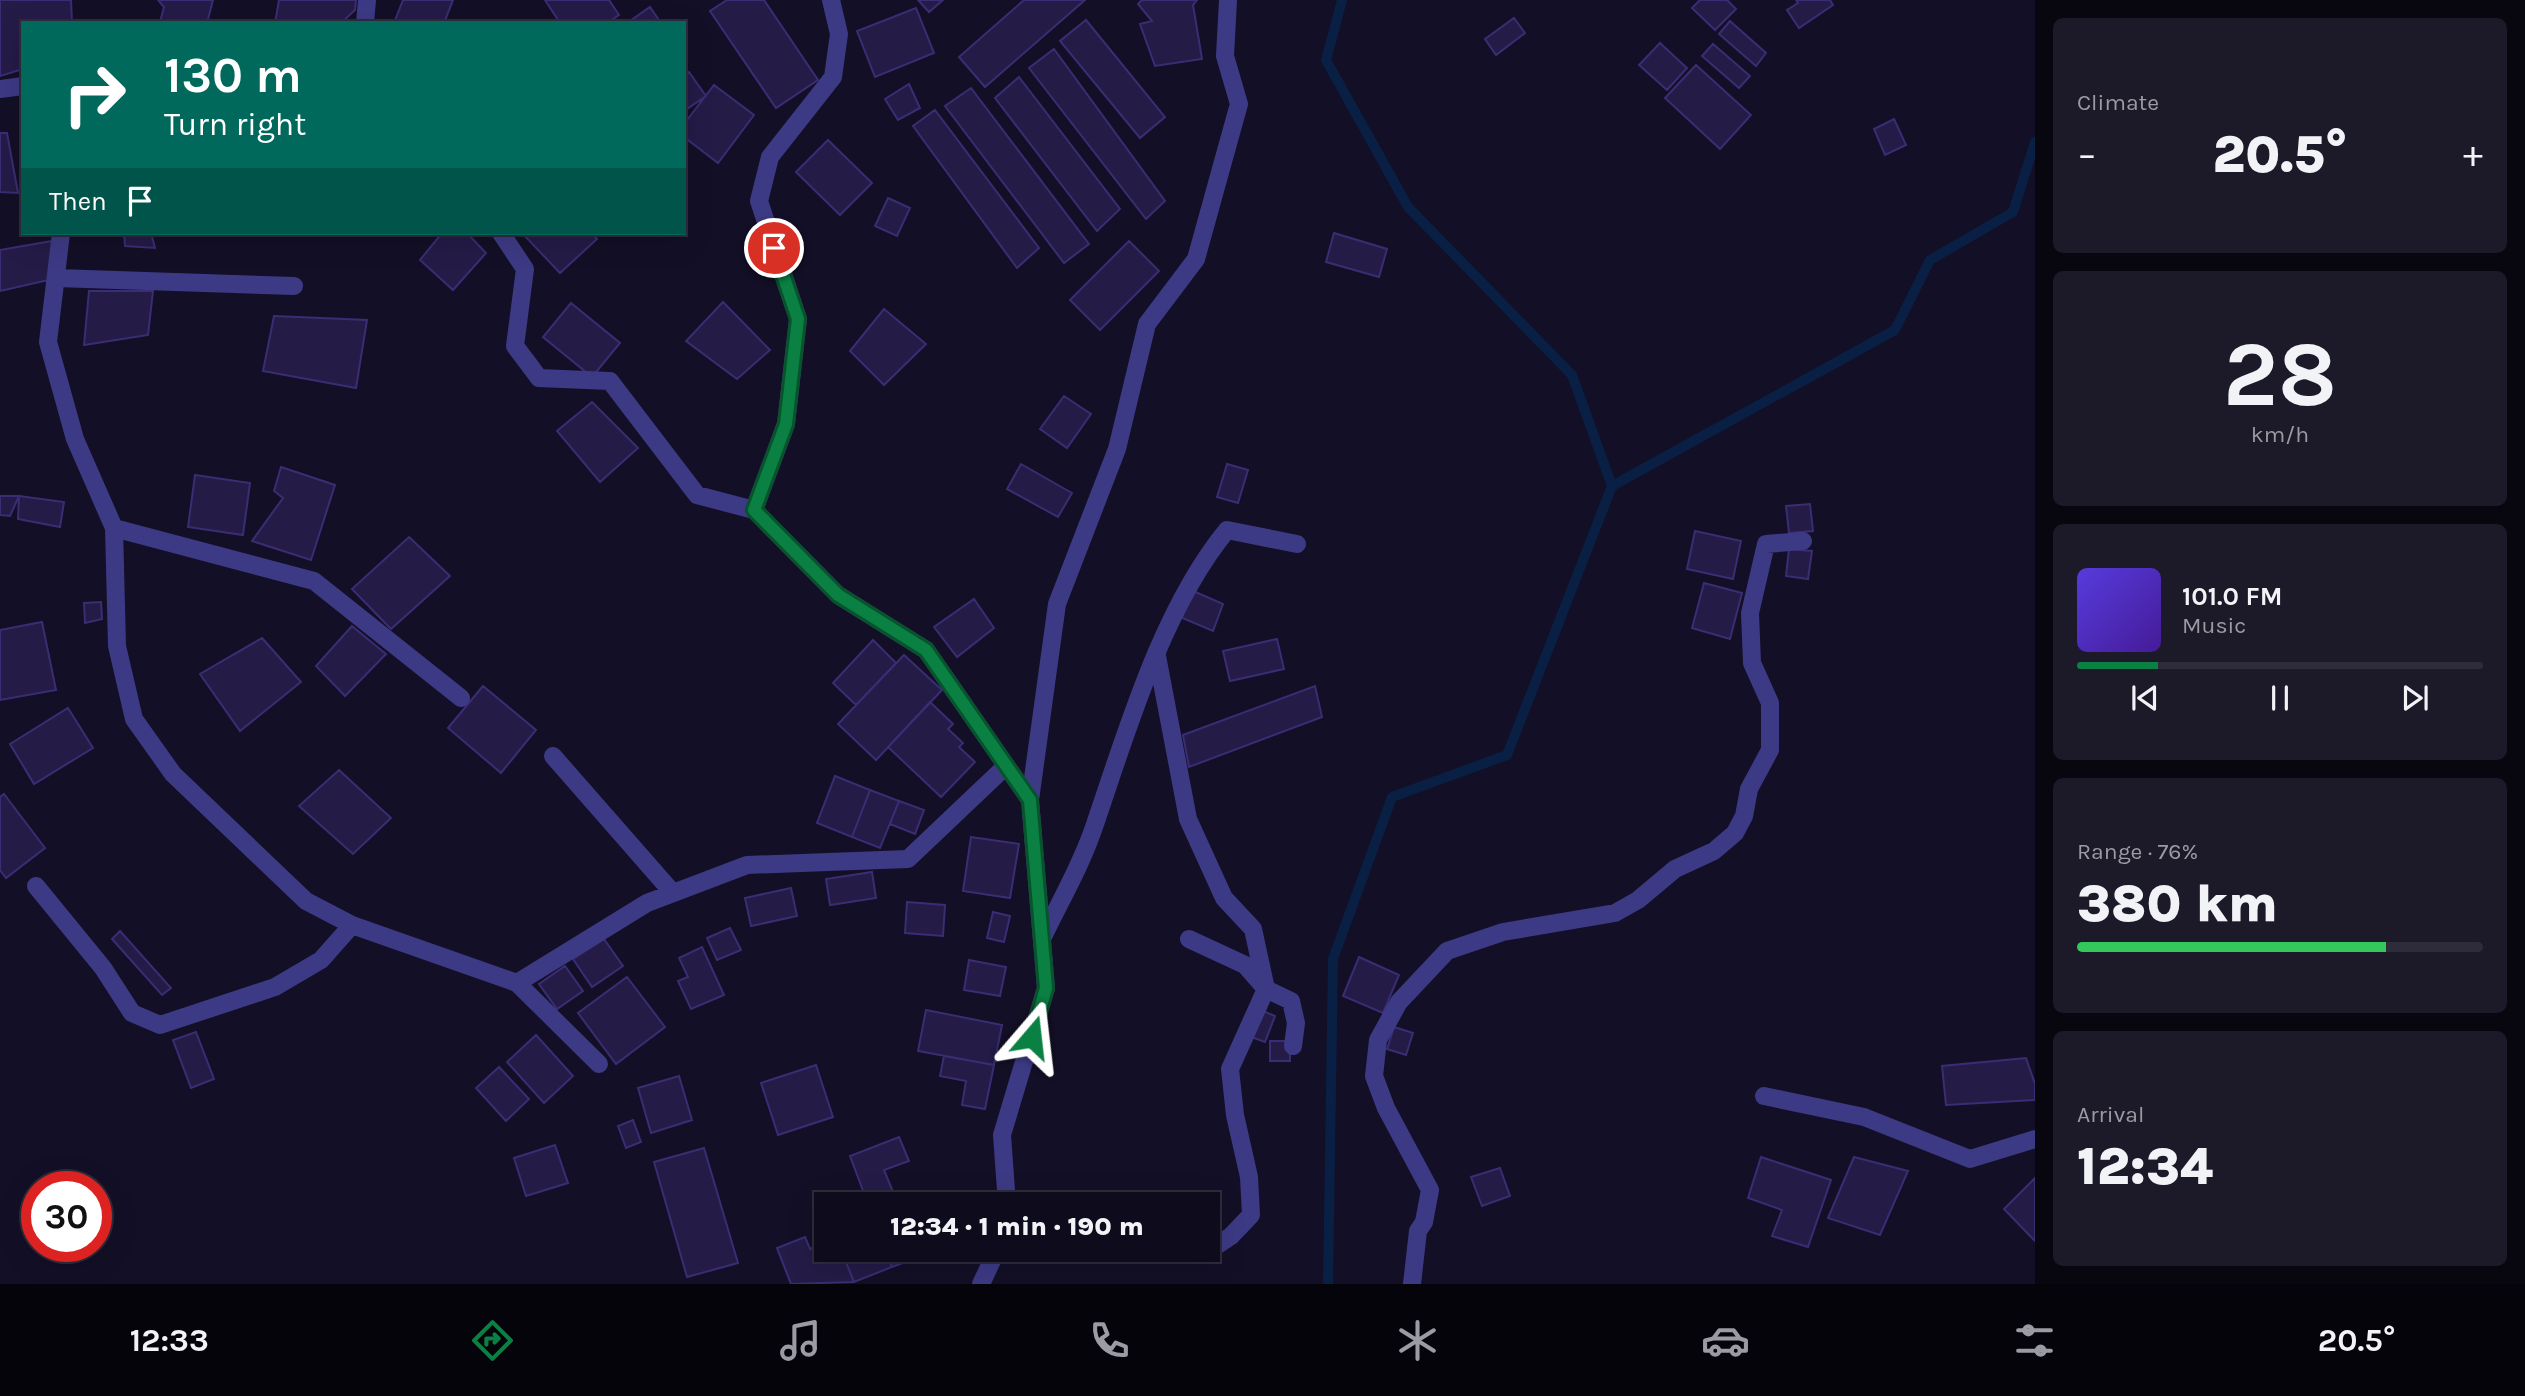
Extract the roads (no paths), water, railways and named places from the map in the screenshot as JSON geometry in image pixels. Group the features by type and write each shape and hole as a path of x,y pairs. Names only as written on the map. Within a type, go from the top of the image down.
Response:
{"street":[{"path":"365,21 367,0"},
{"path":"754,510 786,424 798,319 759,201 770,157 833,77 839,34 831,0"},
{"path":"1006,1192 1002,1135 1046,988 1030,800 1057,604 1117,449 1147,324 1196,259 1239,104 1225,55 1228,0"},
{"path":"0,89 21,86"},
{"path":"61,235 48,342 75,439 114,528 117,646 134,719 173,774 306,901 352,925 516,983 599,1064"},
{"path":"502,235 525,269 514,346 539,378 610,381 697,495 754,510 838,595 926,650 1030,800"},
{"path":"57,278 294,286"},
{"path":"114,528 314,581 461,698"},
{"path":"1042,939 1094,830 1127,724 1188,590 1227,530 1297,544"},
{"path":"1412,1284 1418,1231 1424,1222 1430,1190 1386,1108 1374,1076 1378,1040 1399,1002 1447,951 1503,932 1615,913 1639,900 1675,869 1714,851 1735,833 1744,816 1749,789 1770,750 1770,703 1752,663 1750,613 1766,544 1803,541"},
{"path":"1157,656 1188,819 1224,898 1253,929 1266,989 1230,1069 1235,1115 1249,1177 1251,1214 1231,1236 1220,1243"},
{"path":"553,756 673,893"},
{"path":"516,983 648,903 747,865 908,859 1006,766"},
{"path":"36,886 103,968 132,1013 160,1024 275,987 321,960 352,925"},
{"path":"1189,939 1245,965 1266,989 1291,1002 1296,1023 1293,1046"},
{"path":"1764,1096 1864,1117 1970,1159 2035,1139"},
{"path":"981,1284 992,1262"}],"waterway":[{"path":"1342,0 1326,60 1408,207 1572,375 1612,486"},
{"path":"1328,1284 1333,959 1392,797 1507,755 1612,486 1895,330 1930,260 2013,212 2035,142"}]}
